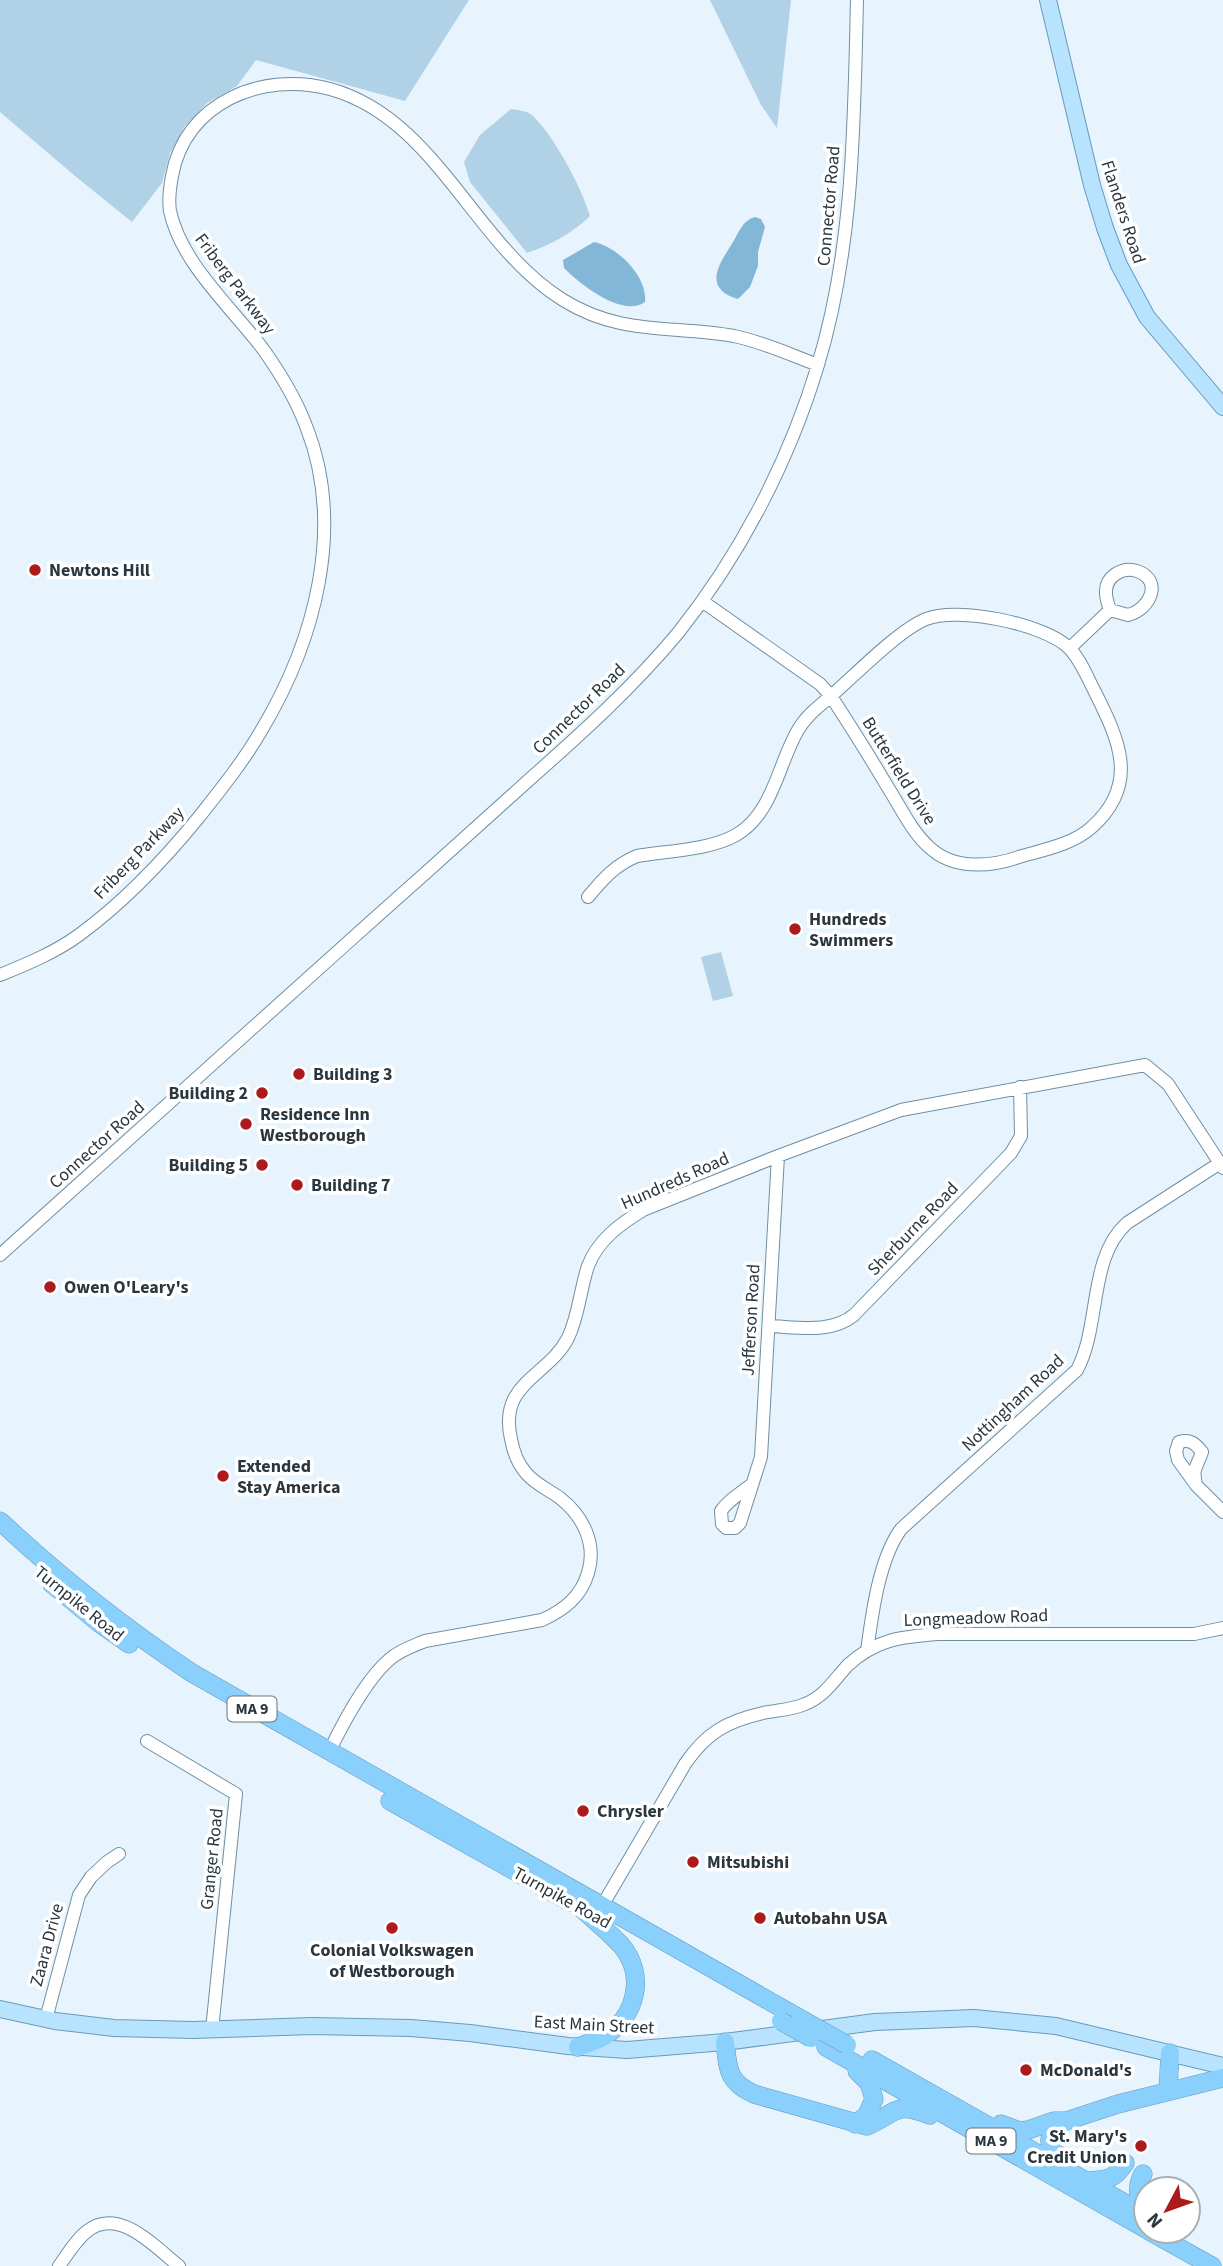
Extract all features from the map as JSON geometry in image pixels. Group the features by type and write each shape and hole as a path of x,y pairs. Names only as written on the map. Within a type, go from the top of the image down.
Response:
{"highway":[{"name":"Turnpike Road","path":"0,1521 62,1577 113,1618 233,1698 801,2019 836,2048 961,2125 1132,2221"},
{"name":"Turnpike Road","path":"0,1535 30,1565 99,1623 171,1673 324,1763 781,2021 981,2121 1132,2206"},
{"path":"578,2047 603,2037 615,2027 632,2007 636,1990 634,1971 621,1945 581,1908"},
{"path":"725,2042 730,2073 741,2089 867,2126 890,2112 907,2108 961,2125"},
{"path":"836,2048 869,2082 873,2090 872,2107 867,2115 855,2124"},
{"path":"1168,2091 1170,2053"},
{"path":"981,2121 990,2121 1020,2131 1223,2078"},
{"path":"1066,2120 1052,2131 1050,2144 1052,2150 1084,2179 1111,2178 1125,2163"},
{"name":"Turnpike Road","path":"1175,2245 1212,2266"},
{"path":"1198,2245 1223,2259"}],"main road":[{"name":"Flanders Road","path":"1048,0 1091,183 1119,265 1147,317 1223,407"},
{"name":"East Main Street","path":"0,2009 46,2019 114,2028 411,2028 627,2050 725,2042 875,2022 974,2018 1056,2026 1223,2066"}],"street":[{"name":"Connector Road","path":"0,1255 601,714 652,663 702,601 735,552 764,500 818,365 839,281 847,219 853,137 857,0"},
{"name":"Friberg Parkway","path":"0,975 62,946 118,903 171,850 230,779 276,705 304,637 320,578 325,545 324,497 314,447 305,423 265,352 180,241 169,206 170,187 178,152 197,122 211,110 245,90 282,83 329,89 352,97 373,107 413,139 524,271 566,302 614,323 657,330 738,337 818,365"},
{"name":"Butterfield Drive","path":"702,601 820,684 831,696 919,837 943,858 963,864 992,863 1015,859 1077,838 1091,828 1114,799 1121,780 1117,738 1082,666 1069,648 1055,637 1037,629 960,614 926,619 831,696"},
{"path":"1069,648 1111,610"},
{"path":"588,897 612,869 624,861 637,856 723,840 744,830 764,806 787,751 800,728 814,710 831,696"},
{"name":"Hundreds Road","path":"329,1752 355,1706 390,1659 425,1641 542,1620 560,1612 575,1600 585,1583 591,1564 590,1544 584,1525 573,1509 526,1473 510,1438 509,1418 514,1399 524,1382 567,1341 575,1323 589,1265 598,1248 626,1220 643,1210 778,1156 901,1110 1145,1065 1168,1084 1221,1166"},
{"name":"Sherburne Road","path":"769,1326 832,1327 846,1322 854,1315 1011,1153 1021,1136 1020,1087"},
{"name":"Jefferson Road","path":"751,1485 761,1457 778,1156"},
{"name":"Nottingham Road","path":"867,1651 874,1598 895,1537 901,1528 1077,1370 1085,1353 1106,1255 1119,1230 1221,1166"},
{"path":"1196,1485 1223,1512"},
{"name":"Longmeadow Road","path":"602,1906 685,1764 703,1741 727,1724 803,1705 821,1696 847,1667 879,1643 898,1637 937,1634 1194,1634 1223,1628"},
{"name":"Granger Road","path":"147,1741 236,1794 212,2030"},
{"name":"Zaara Drive","path":"46,2019 79,1895 91,1877 119,1854"},
{"path":"59,2266 86,2232 99,2224 115,2223 131,2229 179,2266"}],"shaded area":[{"path":"0,0 469,0 405,101 256,60 237,86 207,103 185,126 170,153 162,183 132,222 0,112"},
{"path":"710,0 791,0 777,128 761,105"},
{"path":"511,109 532,115 549,135 574,177 590,216 561,238 527,253 470,182 464,162 480,135"},
{"path":"755,217 761,219 765,227 758,252 758,266 750,287 738,299 720,288 717,274 723,258 742,227"},
{"path":"594,242 613,250 637,273 645,292 645,302 636,306 625,306 613,302 591,290 564,268 563,260"},
{"path":"721,952 733,996 713,1001 701,957"}],"place":[{"name":"Newtons Hill","path":"35,570"},
{"name":"Hundreds Swimmers","path":"795,929"},
{"name":"Building 3","path":"299,1074"},
{"name":"Building 2","path":"262,1093"},
{"name":"Residence Inn Westborough","path":"246,1124"},
{"name":"Building 5","path":"262,1165"},
{"name":"Building 7","path":"297,1185"},
{"name":"Owen O'Leary's","path":"50,1287"},
{"name":"Extended Stay America","path":"223,1476"},
{"name":"Chrysler","path":"583,1811"},
{"name":"Mitsubishi","path":"693,1862"},
{"name":"Autobahn USA","path":"760,1918"},
{"name":"Colonial Volkswagen of Westborough","path":"392,1928"},
{"name":"McDonald's","path":"1026,2070"},
{"name":"St. Mary's Credit Union","path":"1141,2146"}]}
